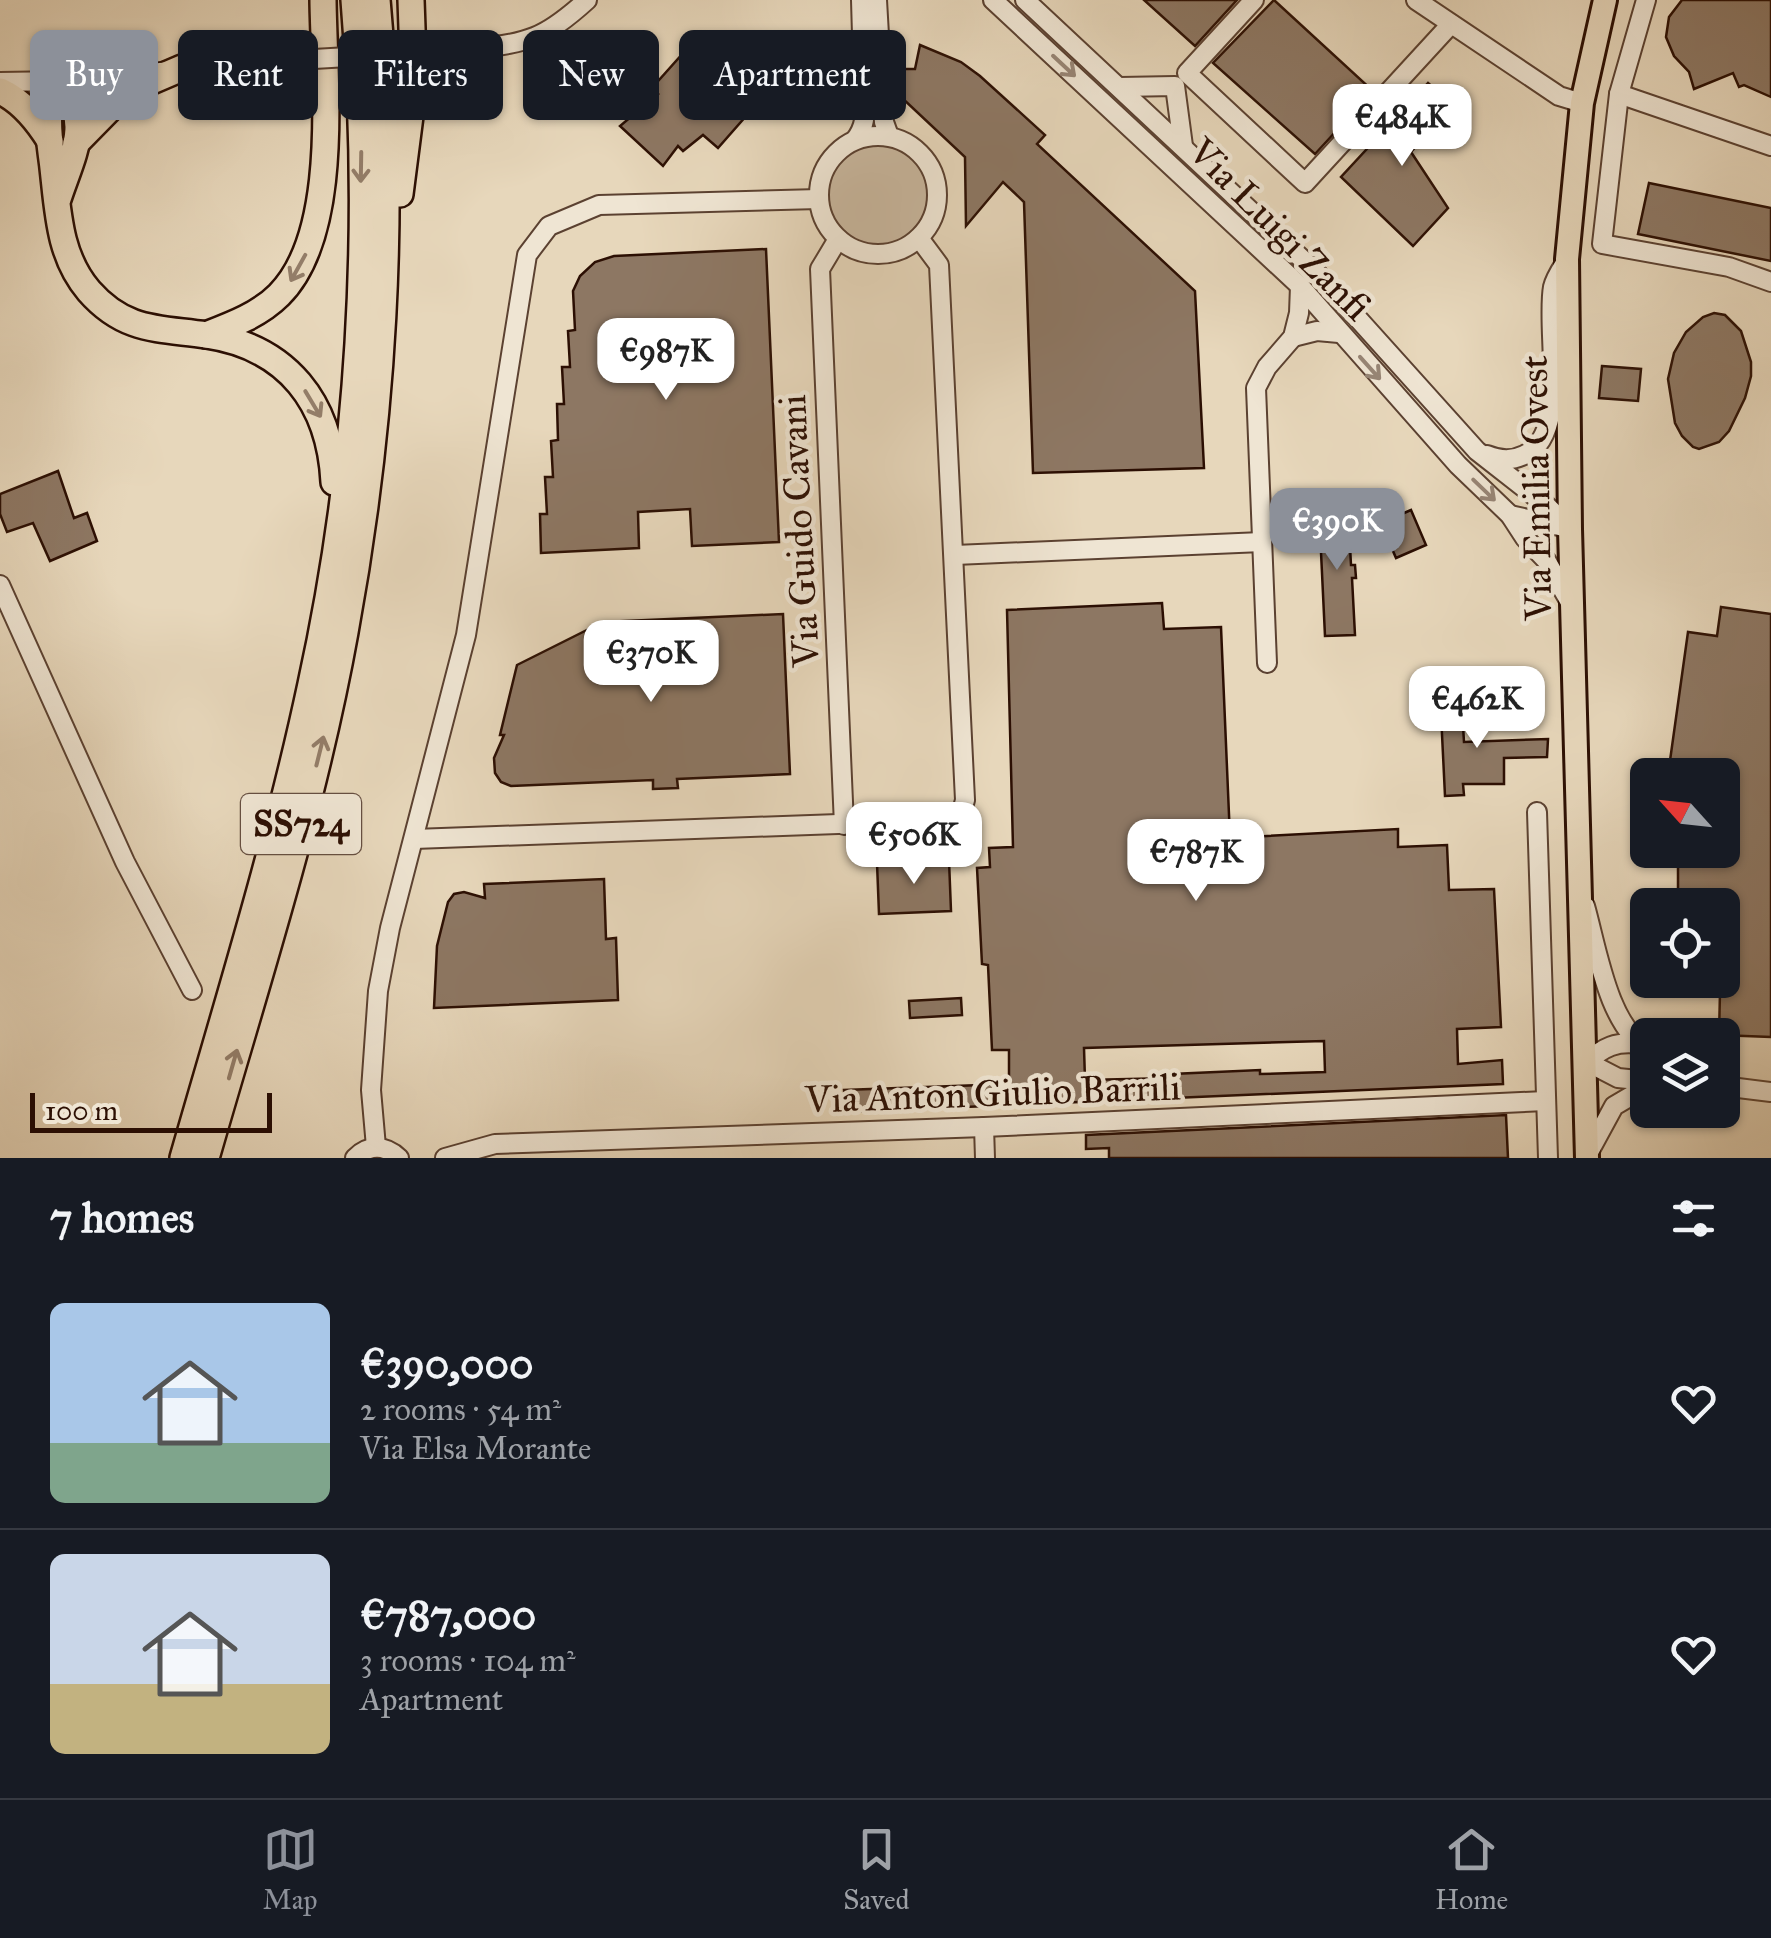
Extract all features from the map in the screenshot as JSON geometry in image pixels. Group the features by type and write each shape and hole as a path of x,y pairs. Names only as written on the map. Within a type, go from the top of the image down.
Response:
{"highway":[{"path":"206,335 248,317 276,298 302,266 310,244 317,222 323,162 323,0"},
{"name":"SS724","path":"182,1158 272,844 312,682 333,566 359,341 362,138 354,0"},
{"name":"SS724","path":"206,1158 289,870 346,632 368,483 383,308 384,158 377,0"},
{"path":"383,308 399,216 414,86 412,0"},
{"path":"76,143 126,92 178,70"},
{"path":"0,91 23,105 50,141"},
{"path":"49,120 56,202 68,254 90,291 127,320 160,332 206,335 268,356 294,378 316,407 324,422 332,457 333,566"},
{"path":"56,202 80,120"}],"main road":[{"name":"Via Emilia Ovest","path":"1587,1158 1570,529 1567,259 1582,103 1604,0"}],"street":[{"path":"318,59 515,44 542,36 587,0"},
{"path":"861,0 872,70 877,0"},
{"name":"Via Luigi Zanfi","path":"993,0 1300,286 1458,465 1510,515 1524,538 1546,560 1573,608"},
{"name":"Via Luigi Zanfi","path":"1025,0 1316,272 1477,451 1546,504 1570,529"},
{"path":"1120,87 1181,79 1254,0"},
{"path":"1416,0 1560,96 1582,103"},
{"path":"1646,0 1619,94 1602,244 1729,267 1771,282"},
{"path":"1181,79 1306,183 1451,24"},
{"path":"1181,79 1182,146"},
{"path":"0,82 30,81"},
{"path":"1619,94 1771,146"},
{"path":"855,140 863,130 873,97 889,136"},
{"path":"889,136 916,149 931,167 937,185 934,213 919,238 902,249 884,254 856,250 838,240 824,220 819,199 827,165 855,140 889,136"},
{"path":"376,1147 371,1090 378,991 390,928 466,635 528,254 549,226 599,205 819,199"},
{"path":"414,839 949,820 961,815 965,800 940,265 919,238"},
{"name":"Via Guido Cavani","path":"838,240 820,269 844,824"},
{"path":"1477,451 1495,459 1515,459 1532,452 1544,438 1550,417 1553,285 1567,259"},
{"path":"1267,663 1256,388 1266,367 1293,338 1300,286"},
{"path":"1293,338 1316,331 1339,333"},
{"path":"1510,515 1570,529"},
{"path":"955,555 1262,542"},
{"path":"0,585 125,862 192,990"},
{"path":"1536,812 1548,1158"},
{"path":"1582,896 1617,1016 1630,1031"},
{"path":"1630,1043 1604,1048 1586,1062 1630,1080"},
{"path":"1740,1088 1771,1092"},
{"path":"1587,1158 1614,1106 1630,1096"},
{"name":"Via Anton Giulio Barrili","path":"445,1158 495,1144 984,1127 1545,1100"},
{"path":"984,1127 985,1158"},
{"path":"355,1158 376,1147 399,1158"}],"shaded area":[{"path":"878,144 897,148 914,159 925,176 929,195 925,214 914,231 897,242 878,246 859,242 842,231 831,214 827,195 831,176 842,159 859,148"}],"building":[{"path":"1144,0 1237,0 1195,46"},
{"path":"1274,0 1373,91 1315,154 1213,63"},
{"path":"1682,0 1771,0 1771,97 1744,85 1739,87 1733,73 1694,89 1689,72 1674,56 1666,37 1669,17"},
{"path":"920,45 961,62 980,76 1045,135 1037,144 1195,291 1204,468 1033,473 1024,202 1003,182 966,226 965,157 906,102 906,69 915,69"},
{"path":"679,58 679,120 743,120 718,148 703,135 683,151 678,146 663,166 620,126 627,120 659,120 659,80"},
{"path":"1428,83 1453,105 1411,152 1448,208 1413,246 1341,177"},
{"path":"1649,183 1771,208 1771,261 1638,234"},
{"path":"766,249 779,542 692,546 690,509 638,512 639,548 541,553 540,514 547,514 545,477 553,477 551,441 558,440 557,404 564,404 562,367 570,367 568,331 575,330 573,291 580,276 595,262 614,256"},
{"path":"1714,313 1725,315 1741,331 1751,362 1751,376 1729,431 1719,442 1699,449 1682,436 1675,423 1668,379 1674,353 1686,332"},
{"path":"1602,366 1641,369 1638,401 1599,398"},
{"path":"58,471 74,518 87,513 97,541 50,561 33,523 7,532 0,514 0,494"},
{"path":"1348,509 1351,565 1355,565 1356,578 1352,578 1355,635 1325,636 1319,510"},
{"path":"1411,510 1426,545 1396,558 1381,523"},
{"path":"1162,603 1164,629 1221,627 1230,838 1398,829 1398,847 1447,845 1449,890 1494,889 1501,1027 1457,1029 1458,1064 1502,1060 1503,1084 845,1112 844,1090 1009,1084 1009,1050 992,1050 977,868 990,867 989,848 1013,847 1007,610","holes":["1324,1041 1325,1072 1260,1074 1260,1070 1085,1080 1084,1048"]},
{"path":"1721,607 1771,614 1771,1037 1740,1036 1740,1018 1719,1018 1720,998 1740,998 1740,888 1678,888 1678,868 1740,868 1740,758 1670,758 1688,632 1717,636"},
{"path":"783,614 790,774 677,779 678,788 653,789 653,780 511,786 501,782 495,773 494,758 504,735 500,735 517,665 603,622"},
{"path":"1461,691 1464,742 1548,739 1547,757 1504,758 1504,784 1463,784 1464,795 1445,796 1440,693"},
{"path":"949,860 951,911 879,914 877,863"},
{"path":"604,879 606,939 616,938 618,1000 434,1008 437,946 448,902 454,894 464,892 485,898 484,884"},
{"path":"961,998 962,1015 910,1018 909,1001"},
{"path":"1506,1115 1508,1158 1109,1158 1109,1148 1086,1149 1086,1135"}]}
